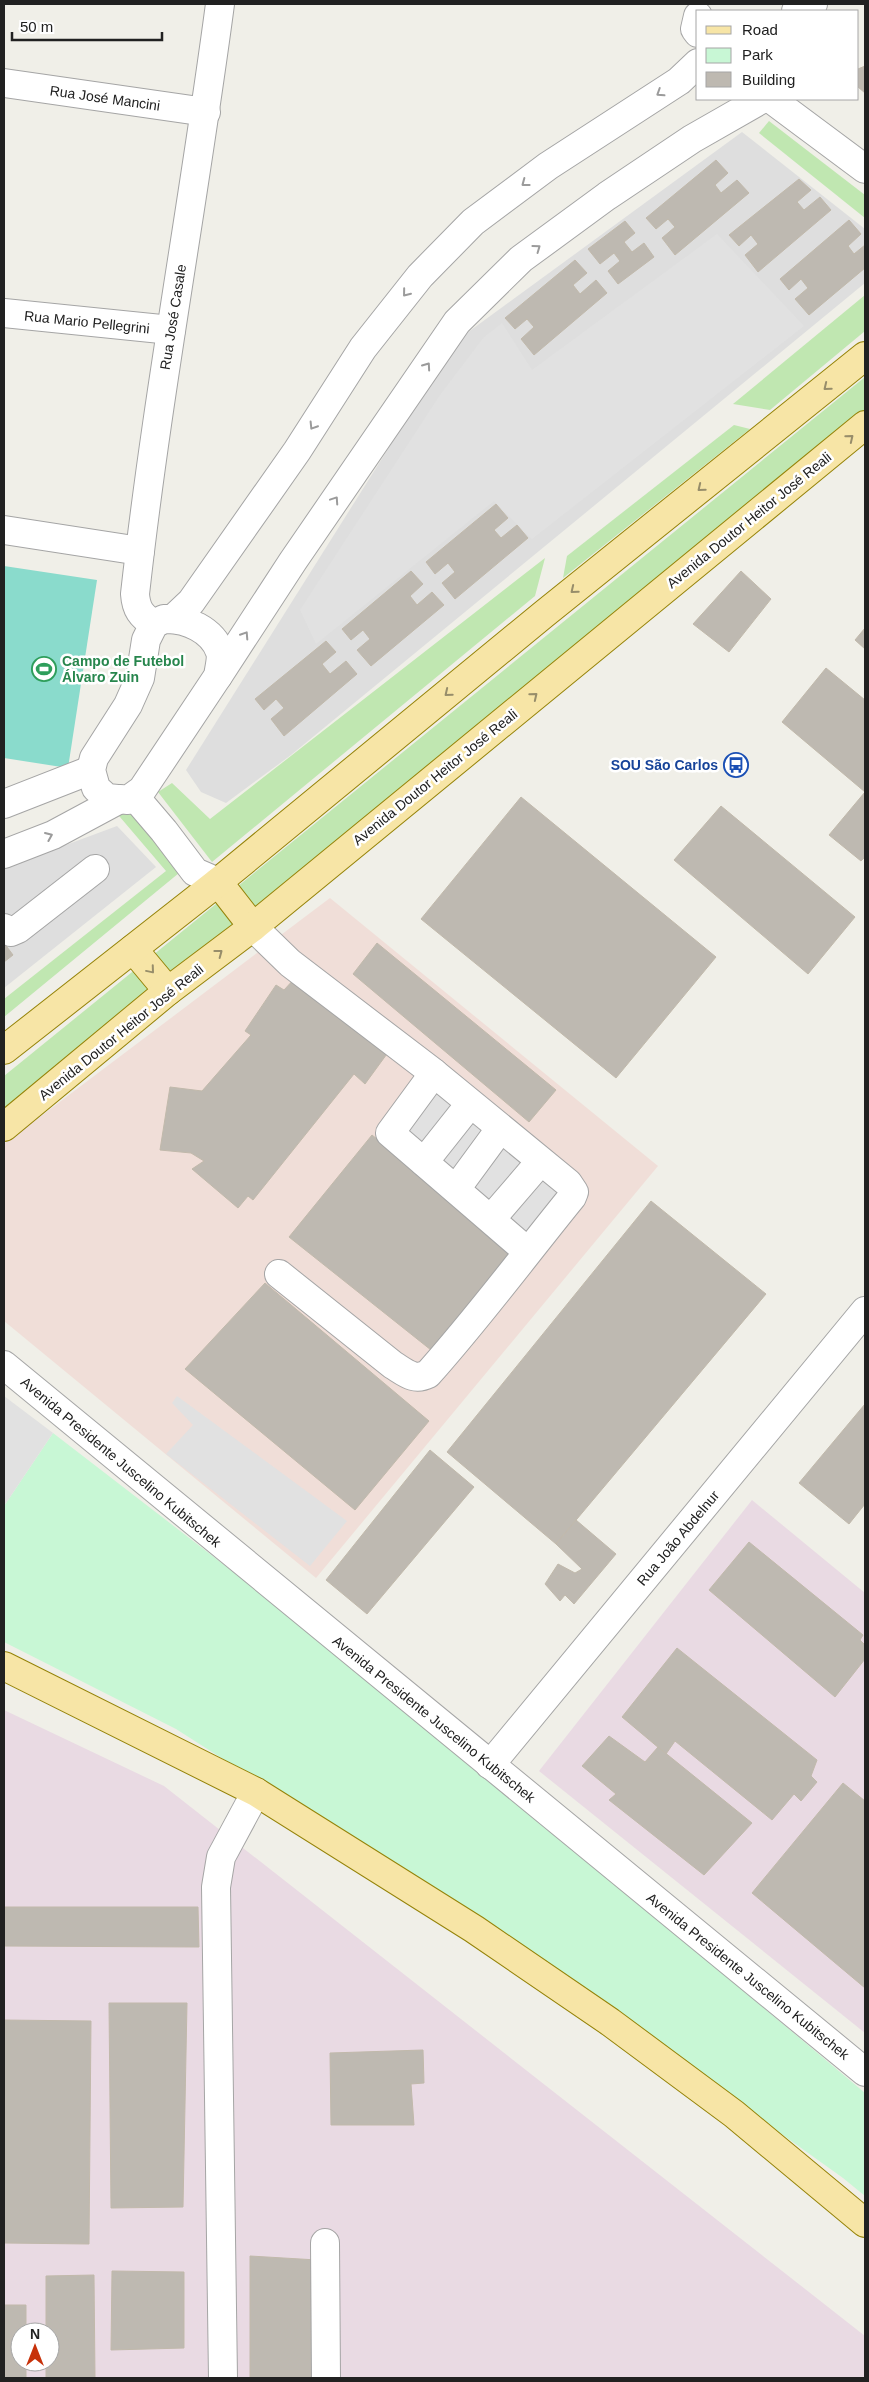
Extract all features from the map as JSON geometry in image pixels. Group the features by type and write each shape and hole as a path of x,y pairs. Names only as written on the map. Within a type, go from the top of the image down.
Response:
{"main road":[{"path":"4,1050 218,882 552,608 865,356"},
{"name":"Avenida Doutor Heitor José Reali","path":"4,1127 168,991 253,927 865,425"},
{"path":"218,882 253,927"},
{"path":"133,949 168,991"},
{"path":"4,1666 256,1792 474,1929 610,2022 734,2114 865,2223"}],"street":[{"name":"Rua José Casale","path":"163,621 142,616 136,604 140,550 171,330 206,112 220,4"},
{"path":"798,10 813,4"},
{"path":"218,882 195,872 164,831 127,798 107,798 96,788 91,770 94,758 128,705 140,678 146,640 163,621 191,602 297,451 362,348 420,276 473,222 548,166 678,81 696,64"},
{"name":"Rua José Mancini","path":"4,83 206,112"},
{"path":"4,854 53,835 142,790 293,562 457,322 529,253 607,196 692,139 760,100"},
{"path":"772,100 865,169"},
{"name":"Rua Mario Pellegrini","path":"4,313 171,330"},
{"path":"4,530 140,550"},
{"path":"163,621 187,623 211,635 221,653 218,676"},
{"path":"4,804 91,770"},
{"path":"4,928 11,932 18,928 95,869"},
{"path":"253,927 290,963 434,1074 568,1183 574,1192 475,1321 428,1374 419,1378 412,1377 393,1365 279,1274"},
{"path":"434,1074 390,1133 527,1251"},
{"path":"424,1162 470,1104"},
{"path":"456,1189 500,1129"},
{"path":"491,1219 540,1162"},
{"name":"Rua João Abdelnur","path":"490,1765 865,1310"},
{"name":"Avenida Presidente Juscelino Kubitschek","path":"6,1370 865,2072"},
{"path":"223,2378 216,1887 221,1857 256,1792"},
{"path":"325,2243 326,2378"}],"shaded area":[{"path":"742,132 865,229 865,283 291,755 226,803 201,792 186,770 456,341"},
{"path":"717,234 804,326 532,539 494,501 316,644 300,610 440,395 484,337 502,323 532,370"},
{"name":"Campo de Futebol Álvaro Zuin","path":"4,566 97,580 68,768 4,758"},
{"path":"117,826 156,867 4,988 4,868"},
{"path":"330,898 658,1166 316,1578 4,1321 4,1144"},
{"path":"421,1070 576,1195 526,1254 376,1127"},
{"path":"4,1396 53,1433 4,1506"},
{"path":"177,1396 347,1521 310,1566 166,1454 193,1425 172,1403"},
{"path":"752,1500 865,1593 865,2033 539,1771"},
{"path":"4,1710 164,1786 865,2336 865,2378 4,2378"}],"green space":[{"path":"769,121 865,195 865,218 759,133"},
{"path":"865,295 865,331 770,410 733,404"},
{"path":"865,377 865,412 4,1113 4,1076"},
{"path":"734,425 750,429 563,578 567,556"},
{"path":"545,558 535,596 212,862 158,792 172,783 210,819"},
{"path":"133,805 179,873 4,1017 4,999 166,871 114,810"},
{"path":"53,1433 262,1594 488,1776 865,2093 865,2196 843,2178 531,1955 176,1729 4,1642 4,1506"}],"building":[{"path":"865,66 865,93 859,88 859,69"},
{"path":"716,160 728,173 715,185 721,193 737,180 749,193 675,255 662,238 675,227 668,219 656,229 646,218"},
{"path":"799,179 811,190 797,202 804,210 820,197 831,210 758,272 745,255 758,244 751,235 739,246 729,235"},
{"path":"849,220 861,234 848,246 854,254 865,245 865,268 809,315 795,299 808,288 801,279 789,290 780,279"},
{"path":"625,221 635,233 624,242 632,252 644,243 654,257 618,284 608,271 620,261 614,253 600,264 588,249"},
{"path":"575,260 587,273 573,285 580,294 596,280 607,293 534,355 521,339 534,327 527,319 515,329 505,318"},
{"path":"496,504 508,518 494,530 501,538 517,525 528,538 455,599 442,583 455,572 448,563 435,574 426,562"},
{"path":"411,571 423,584 410,596 417,605 432,592 444,605 371,666 357,650 370,639 363,630 351,640 342,629"},
{"path":"741,571 771,599 729,652 693,624"},
{"path":"865,628 865,649 855,640"},
{"path":"326,641 336,652 322,664 330,674 346,661 357,674 284,736 271,719 284,708 276,699 264,710 255,699"},
{"path":"826,668 865,700 865,792 782,722"},
{"path":"865,792 865,857 861,861 829,835"},
{"path":"521,797 716,957 616,1078 421,919"},
{"path":"721,806 855,917 808,974 674,860"},
{"path":"4,943 13,955 4,962"},
{"path":"377,943 556,1090 529,1122 353,974"},
{"path":"296,977 392,1047 365,1084 354,1074 253,1200 248,1196 238,1208 192,1169 204,1161 191,1153 160,1150 170,1087 202,1091 251,1035 245,1031 276,985 284,990"},
{"path":"372,1135 518,1252 436,1354 289,1237"},
{"path":"651,1201 766,1294 556,1544 447,1452"},
{"path":"265,1283 429,1421 355,1510 185,1369"},
{"path":"865,1404 865,1504 849,1524 799,1483"},
{"path":"430,1450 474,1487 367,1614 326,1580"},
{"path":"576,1520 616,1554 574,1604 565,1595 560,1601 545,1584 558,1564 575,1573 582,1569 556,1544"},
{"path":"749,1542 863,1635 860,1640 865,1645 865,1659 835,1697 709,1590"},
{"path":"677,1648 817,1760 811,1776 817,1782 801,1801 794,1794 772,1820 675,1741 666,1754 622,1717"},
{"path":"609,1736 645,1762 658,1747 752,1823 704,1875 609,1800 616,1794 582,1766"},
{"path":"843,1783 865,1801 865,1988 752,1893"},
{"path":"4,1907 198,1907 199,1947 4,1946"},
{"path":"109,2003 187,2003 183,2207 111,2208"},
{"path":"4,2020 91,2021 89,2244 4,2243"},
{"path":"423,2050 424,2083 411,2084 414,2125 331,2125 330,2053"},
{"path":"250,2256 317,2260 319,2378 250,2378"},
{"path":"112,2271 184,2272 184,2348 111,2350"},
{"path":"94,2275 95,2378 46,2378 46,2372 60,2372 60,2322 46,2322 46,2276"},
{"path":"4,2305 26,2305 26,2322 10,2322 10,2372 26,2372 26,2378 4,2378"}],"place":[{"name":"Campo de Futebol Álvaro Zuin","path":"44,669"},
{"name":"SOU São Carlos","path":"736,765"}]}
